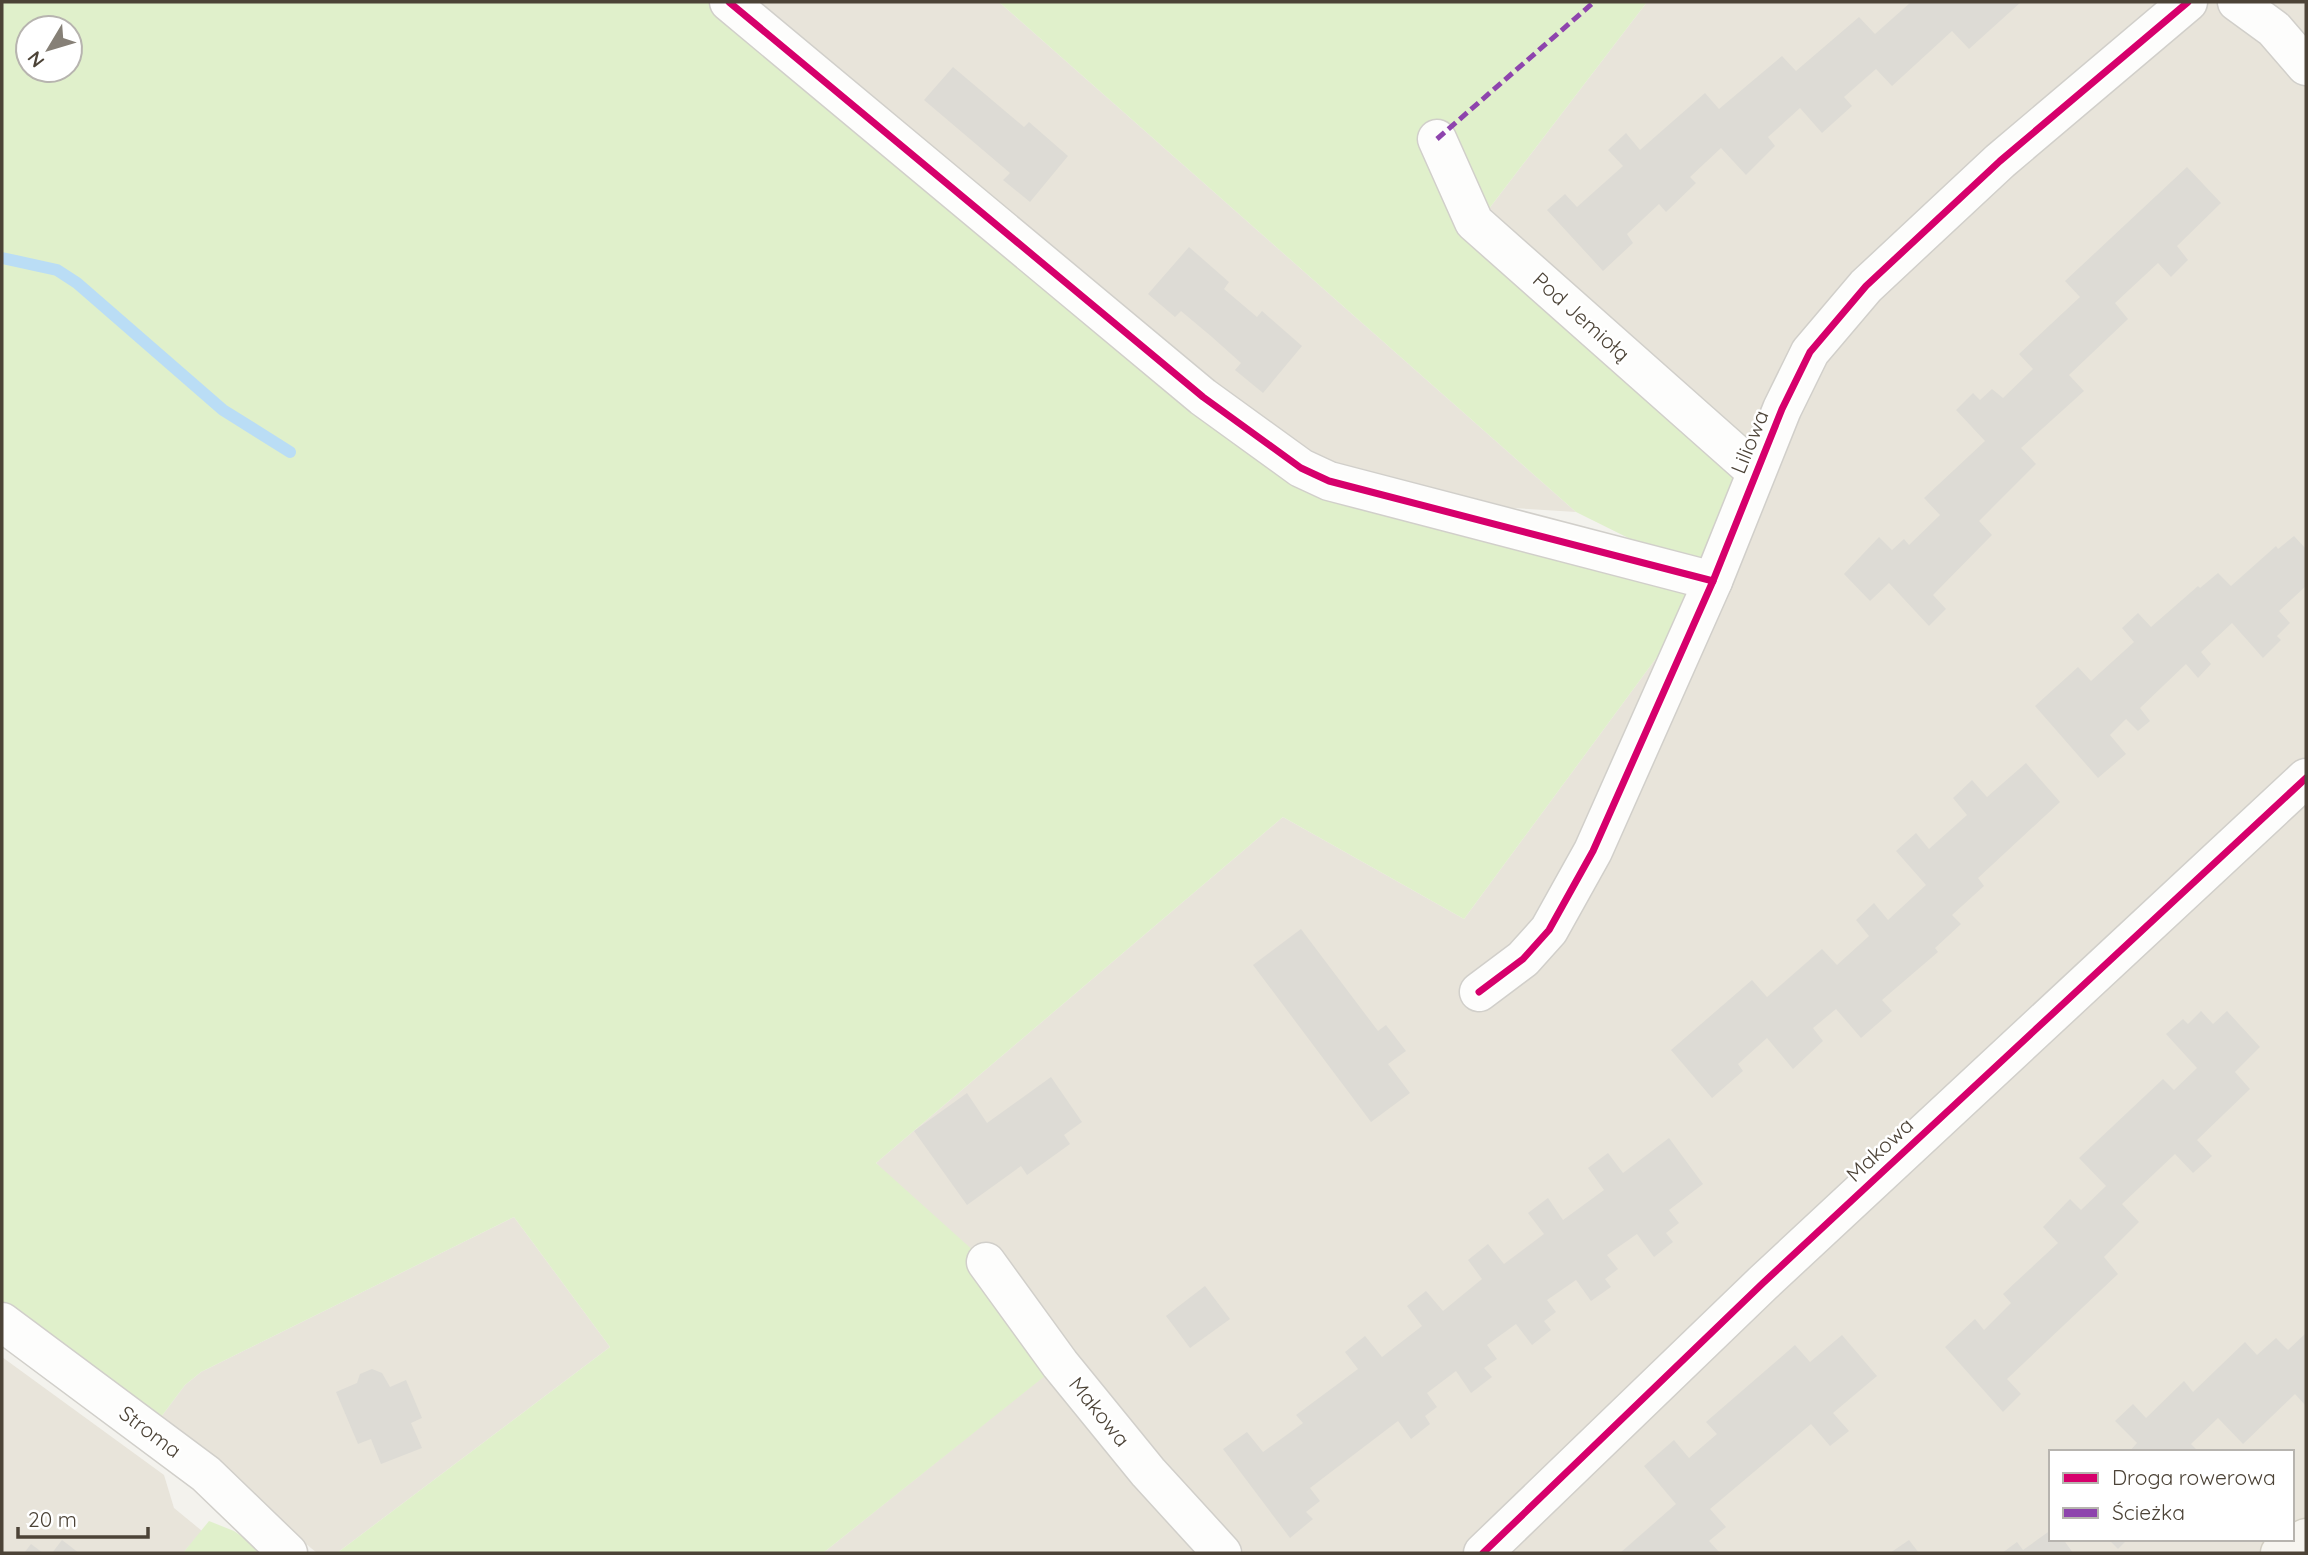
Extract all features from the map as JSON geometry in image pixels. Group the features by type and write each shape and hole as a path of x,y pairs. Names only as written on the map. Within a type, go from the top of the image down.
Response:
{"street":[{"path":"729,2 1203,397 1301,468 1329,481 1713,581"},
{"name":"Liliowa","path":"1479,992 1523,959 1549,930 1593,852 1713,581 1782,409 1810,352 1866,286 2000,161 2188,2"},
{"path":"2237,2 2274,29 2306,66"},
{"name":"Pod Jemiołą","path":"1437,139 1474,222 1756,472"},
{"name":"Makowa","path":"1483,1553 1763,1283 2306,778"},
{"name":"Makowa","path":"986,1262 1060,1364 1148,1472 1222,1553"},
{"name":"Stroma","path":"2,1322 206,1474 288,1553"},
{"path":"2280,1553 2306,1538"}],"shaded area":[{"path":"727,2 999,2 1576,512 1298,494"},
{"path":"1647,2 2306,2 2306,1553 823,1553 1059,1364 876,1163 1283,817 1464,919 1713,581 1488,210"},
{"path":"514,1217 610,1347 337,1553 317,1553 158,1421 185,1385 201,1372"},
{"path":"2,1357 164,1475 174,1508 202,1531 183,1553 2,1553"}],"green space":[{"path":"2,2 729,2 1301,468 1709,578 1576,512 999,2 1647,2 1488,210 1764,452 1713,581 1464,919 1283,817 876,1163 986,1262 1060,1364 823,1553 337,1553 610,1347 514,1217 201,1372 185,1385 158,1421 2,1306"},
{"path":"209,1521 234,1531 266,1553 183,1553"}],"building":[{"path":"1911,2 2021,2 1969,49 1952,31 1892,86 1876,69 1844,97 1852,106 1822,133 1800,108 1768,137 1775,146 1746,175 1721,148 1690,177 1696,183 1666,212 1659,204 1627,234 1633,243 1603,271 1547,210 1565,194 1577,207 1623,166 1608,150 1626,133 1640,150 1705,93 1719,109 1782,56 1796,71 1859,17 1875,34"},
{"path":"953,67 1024,127 1029,122 1068,156 1030,202 1003,180 1010,173 924,100"},
{"path":"2187,167 2221,203 2177,246 2188,260 2171,277 2158,263 2115,303 2128,319 2069,375 2084,391 2021,448 2036,464 1979,521 1992,535 1933,595 1946,609 1929,626 1889,583 1870,601 1844,574 1879,537 1892,550 1904,539 1909,545 1940,515 1924,498 1985,441 1956,410 1973,393 1980,400 1992,389 2003,398 2033,369 2019,354 2080,297 2065,281"},
{"path":"1189,247 1229,282 1224,289 1257,317 1262,311 1302,346 1263,393 1235,370 1241,363 1212,337 1181,311 1175,317 1148,294"},
{"path":"2294,536 2306,549 2306,586 2279,611 2290,623 2277,636 2281,640 2263,658 2232,623 2201,652 2211,664 2198,678 2186,664 2140,708 2150,721 2138,731 2126,719 2110,735 2126,754 2098,778 2035,706 2078,667 2091,681 2134,642 2122,628 2138,613 2151,627 2198,586 2200,588 2218,573 2231,586 2276,546 2278,549"},
{"path":"2026,763 2060,802 1978,878 1984,886 1952,915 1961,924 1935,948 1938,952 1882,1000 1892,1011 1861,1038 1836,1009 1813,1028 1823,1041 1793,1069 1767,1038 1738,1064 1743,1071 1712,1098 1671,1050 1752,980 1767,997 1822,949 1837,965 1869,936 1856,920 1874,903 1888,920 1926,885 1896,851 1916,833 1929,849 1967,815 1953,798 1972,780 1987,797"},
{"path":"1301,929 1378,1031 1386,1025 1406,1051 1388,1064 1410,1093 1371,1122 1253,965"},
{"path":"2201,1011 2213,1024 2227,1011 2260,1047 2235,1072 2250,1089 2197,1140 2212,1156 2193,1173 2175,1154 2122,1204 2139,1222 2104,1257 2118,1274 2007,1379 2021,1394 2003,1412 1945,1347 1975,1319 1984,1330 2011,1303 2003,1294 2058,1243 2043,1227 2070,1199 2081,1210 2106,1186 2079,1158 2163,1079 2174,1090 2197,1068 2166,1034 2183,1019 2188,1024"},
{"path":"1051,1077 1082,1122 1064,1135 1070,1144 1027,1175 1021,1166 967,1205 914,1131 967,1093 987,1123"},
{"path":"1669,1138 1703,1184 1669,1210 1679,1223 1666,1233 1673,1242 1654,1257 1637,1234 1607,1255 1618,1269 1605,1279 1611,1287 1591,1301 1576,1280 1547,1300 1556,1312 1544,1321 1551,1330 1532,1345 1516,1324 1487,1345 1497,1359 1484,1368 1492,1377 1471,1393 1456,1371 1427,1393 1437,1407 1425,1416 1430,1424 1411,1439 1398,1421 1310,1488 1320,1501 1306,1512 1313,1519 1290,1538 1223,1449 1247,1432 1263,1452 1303,1423 1296,1415 1358,1369 1345,1352 1365,1336 1382,1357 1422,1326 1407,1306 1426,1291 1443,1311 1482,1279 1468,1260 1488,1244 1504,1264 1544,1234 1528,1213 1548,1198 1563,1220 1604,1190 1588,1168 1608,1153 1623,1173"},
{"path":"1205,1286 1230,1319 1190,1348 1166,1316"},
{"path":"2306,1333 2306,1406 2295,1394 2243,1444 2218,1418 2191,1444 2197,1450 2131,1450 2137,1443 2115,1421 2133,1404 2146,1418 2184,1381 2193,1392 2245,1342 2257,1355 2276,1338 2288,1350"},
{"path":"1842,1335 1877,1376 1833,1413 1849,1431 1830,1446 1811,1424 1710,1509 1726,1527 1709,1541 1720,1553 1620,1553 1676,1504 1644,1466 1674,1440 1689,1458 1717,1434 1706,1422 1795,1345 1810,1362"},
{"path":"372,1369 382,1373 390,1387 406,1380 422,1418 411,1423 422,1448 381,1464 371,1439 358,1444 336,1392 357,1383 360,1374"},
{"path":"2049,1531 2049,1541 2064,1541 2073,1553 2002,1553 2017,1542 2023,1550"},
{"path":"62,1540 79,1553 52,1553"},
{"path":"1909,1540 1919,1553 1890,1553"},
{"path":"2110,1541 2126,1541 2118,1549"},
{"path":"31,1544 43,1553 24,1553"}],"waterway":[{"path":"2,258 57,270 77,283 223,410 290,452"}],"marked path":[{"path":"1437,139 1594,2"}],"cycle path":[{"path":"729,2 1203,397 1301,468 1329,481 1713,581"},
{"path":"1479,992 1523,959 1549,930 1593,851 1713,581 1782,409 1810,352 1866,286 2000,161 2188,2"},
{"path":"1483,1553 1763,1283 2306,778"}]}
